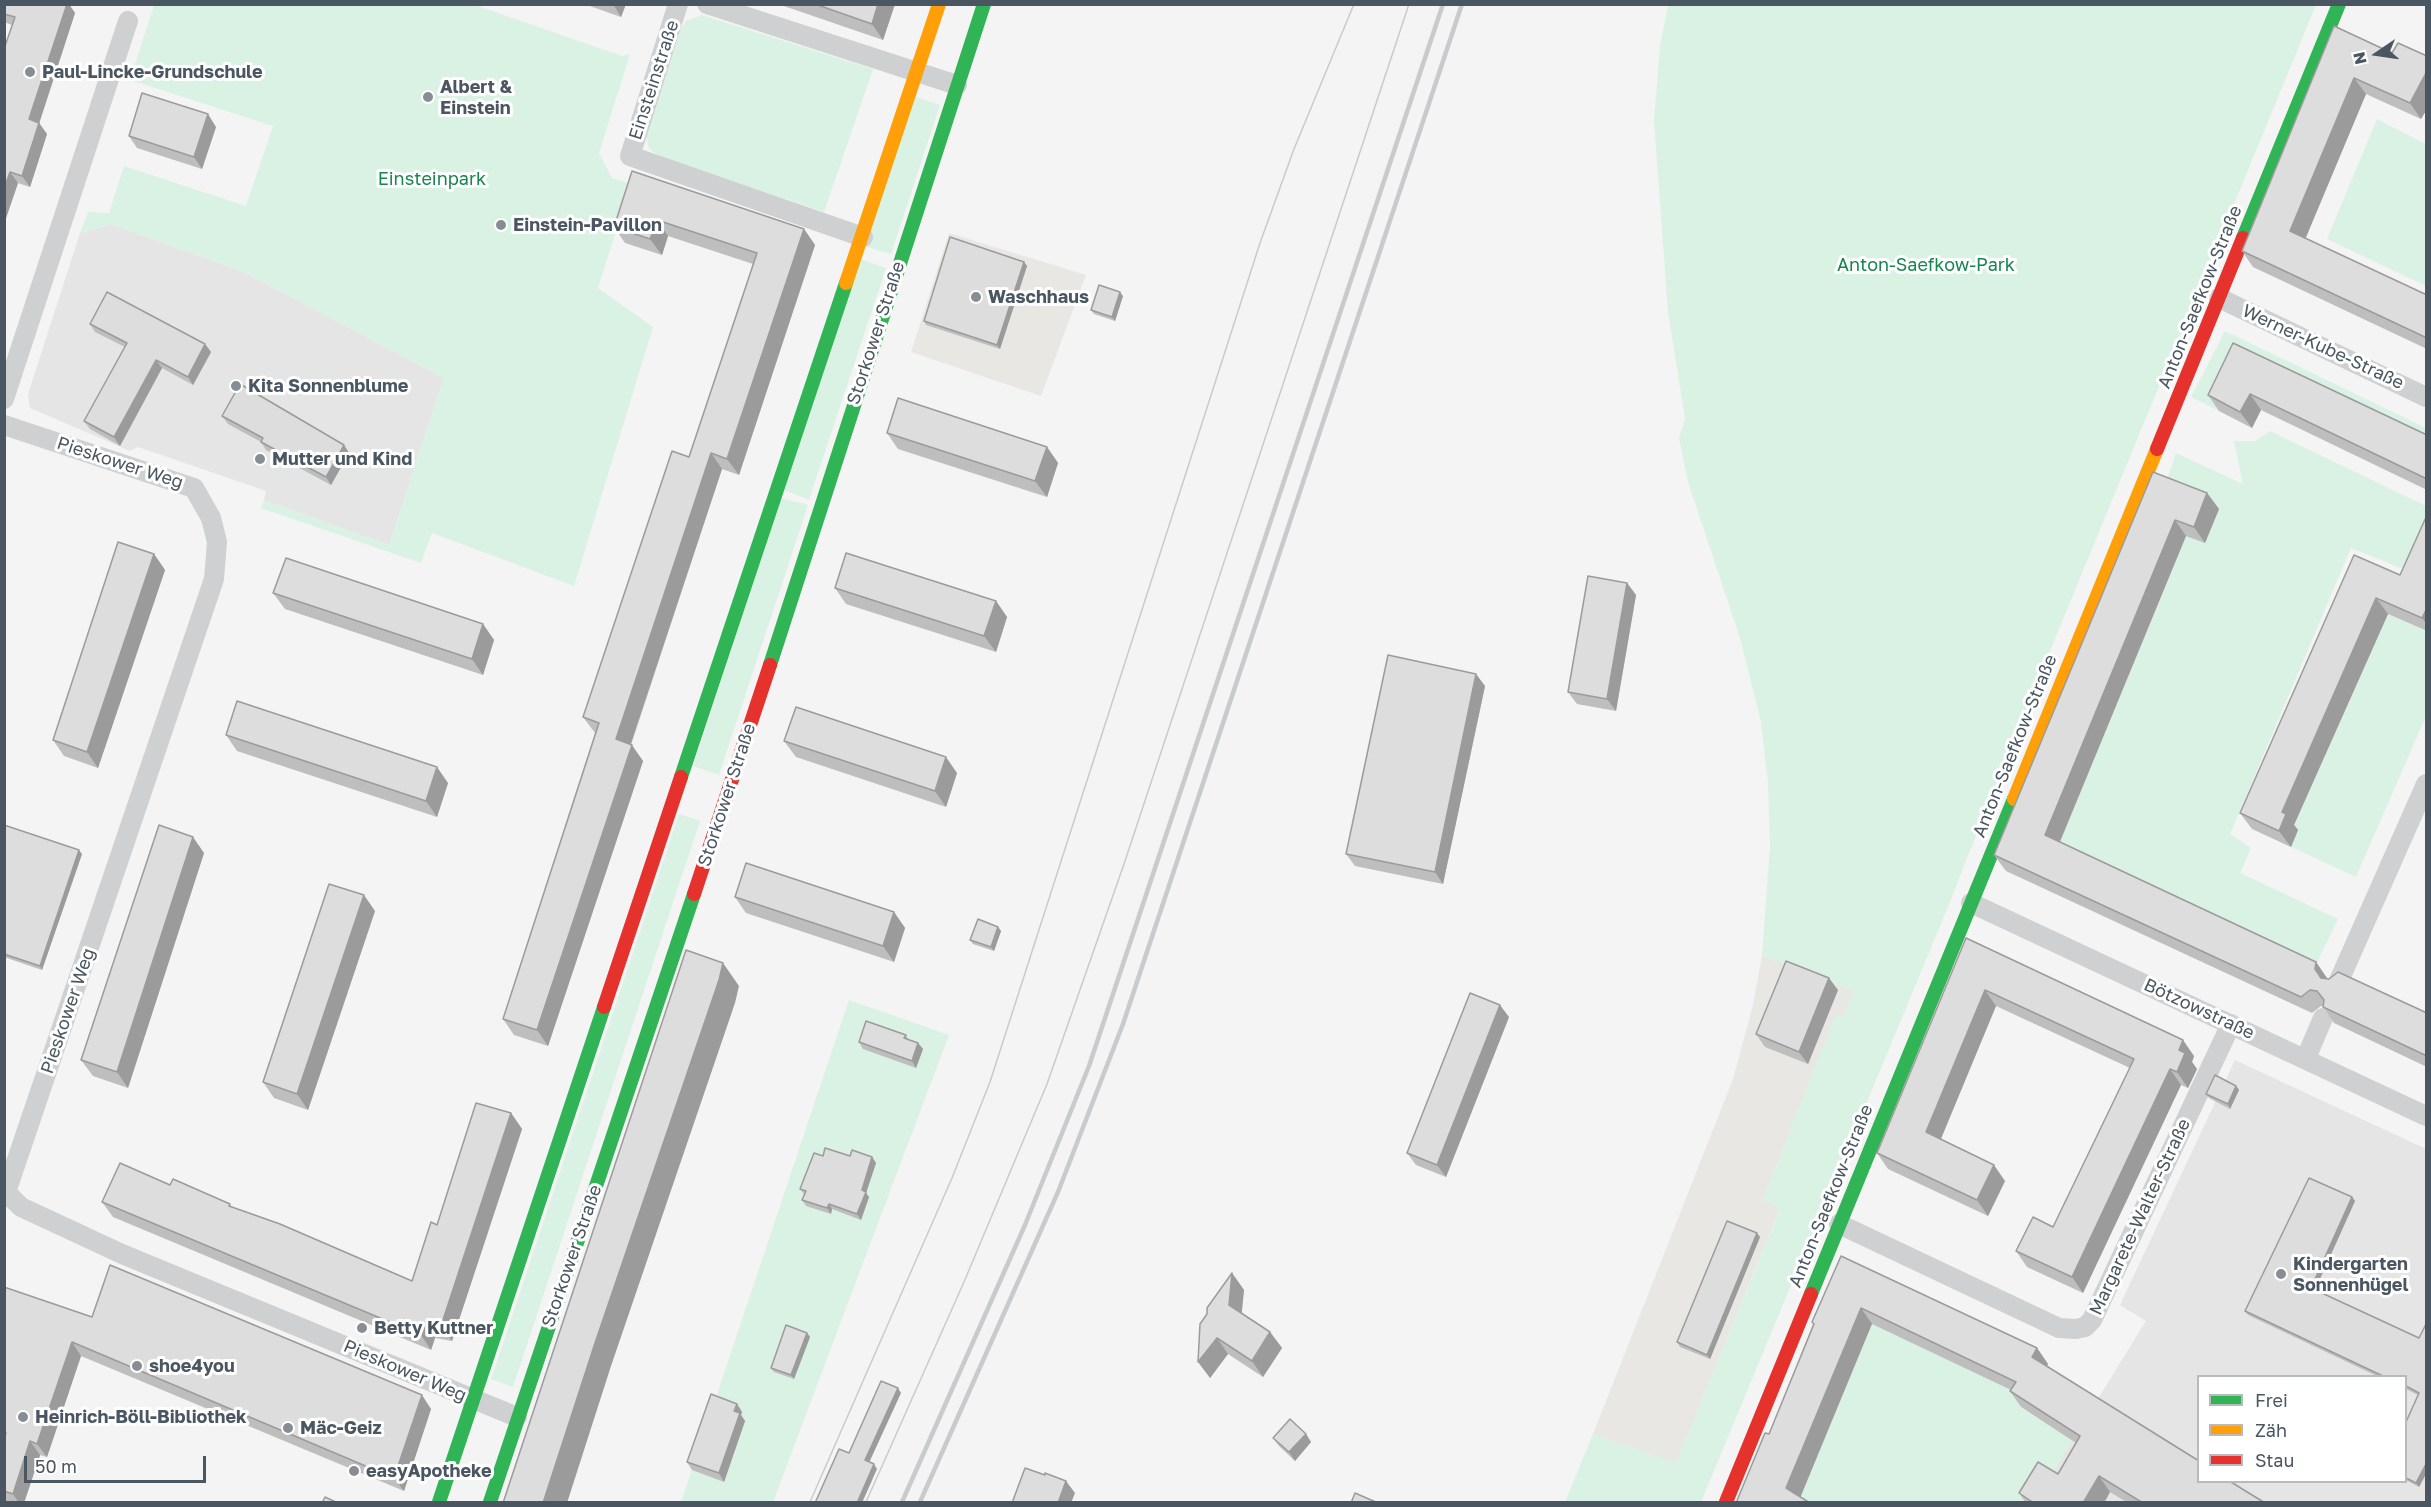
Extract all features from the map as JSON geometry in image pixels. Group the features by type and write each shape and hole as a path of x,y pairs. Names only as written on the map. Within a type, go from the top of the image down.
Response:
{"street":[{"name":"Einsteinstraße","path":"678,4 630,156 863,237"},
{"path":"707,4 917,75 957,86"},
{"path":"439,1503 939,4"},
{"name":"Storkower Straße","path":"490,1503 734,775 984,4"},
{"name":"Anton-Saefkow-Straße","path":"1726,1503 2339,4"},
{"path":"4,399 128,21"},
{"name":"Werner-Kube-Straße","path":"2219,298 2427,397"},
{"name":"Pieskower Weg","path":"4,425 194,488 211,518 217,542 214,579 6,1192 21,1207 122,1254 517,1417"},
{"path":"2338,983 2427,784"},
{"name":"Bötzowstraße","path":"1971,903 2427,1116"},
{"path":"2306,1058 2323,1018"},
{"name":"Margarete-Walter-Straße","path":"1839,1224 2060,1328 2085,1327 2092,1320 2231,1024"}],"shaded area":[{"name":"Kita Sonnenblume","path":"111,224 244,272 444,378 389,545 264,500 266,491 138,447 130,451 30,408 28,394 80,233"},
{"path":"949,233 1086,275 1041,396 911,352"},
{"path":"1762,956 1855,990 1843,1017 1836,1015 1763,1200 1780,1208 1676,1464 1593,1434 1733,1079 1753,1005"},
{"name":"Kindergarten Sonnenhügel","path":"2235,1060 2426,1149 2426,1502 2034,1502 2146,1321 2120,1305"}],"green space":[{"name":"Einsteinpark","path":"154,5 475,5 622,56 630,54 599,153 612,178 631,184 598,288 653,327 574,586 432,533 421,563 261,508 264,500 389,545 444,378 244,272 111,224 80,233 88,212 109,213 124,166 246,206 273,126 130,80"},
{"name":"Anton-Saefkow-Park","path":"1668,5 2316,5 2010,748 1950,902 1701,1502 1565,1502 1593,1434 1676,1463 1780,1209 1763,1200 1836,1014 1843,1017 1854,991 1762,956 1770,845 1768,784 1761,722 1740,638 1688,482 1679,438 1685,419 1668,312 1654,121 1660,46"},
{"path":"702,15 873,69 824,212 658,156 649,148 646,135 681,29 686,21"},
{"path":"914,96 940,105 891,254 864,246"},
{"path":"2377,119 2426,144 2426,286 2327,239"},
{"path":"860,259 886,268 809,500 784,490"},
{"path":"2225,331 2426,428 2426,446 2244,360 2219,411 2191,397"},
{"path":"2270,431 2426,506 2426,529 2408,571 2351,548 2230,834 2251,848 2240,873 2338,919 2313,971 2056,851 2186,536 2164,488 2176,453 2243,484 2234,441 2255,441"},
{"path":"781,498 808,505 719,775 693,766"},
{"path":"2388,614 2426,631 2426,716 2356,877 2291,847 2297,830 2293,828"},
{"path":"679,814 700,821 513,1387 491,1379"},
{"path":"849,1000 949,1035 773,1502 681,1502"},
{"path":"1869,1321 2027,1398 2021,1408 2073,1440 2034,1502 1795,1502 1803,1480 1807,1480 1865,1341"}],"building":[{"name":"Paul-Lincke-Grundschule","path":"4,4 67,4 29,119 39,123 22,176 10,172 4,189 4,49 15,17 4,14"},
{"path":"815,4 878,4 872,24"},
{"path":"2334,26 2392,53 2398,43 2427,56 2427,71 2410,103 2354,78 2290,231 2427,295 2427,338 2242,251"},
{"path":"142,93 208,114 194,157 129,136"},
{"path":"632,171 804,229 727,459 711,453 616,739 632,745 537,1030 503,1019 599,723 583,717 672,451 689,457 757,253 657,220 650,239 614,227"},
{"name":"Waschhaus","path":"950,237 1024,262 997,345 924,321"},
{"path":"1099,285 1120,292 1112,317 1091,310"},
{"path":"107,292 205,344 188,377 156,360 114,437 84,421 127,343 90,324"},
{"path":"2233,343 2427,435 2427,479 2250,394 2240,412 2208,395"},
{"path":"240,384 344,445 326,477 261,442 263,438 222,416"},
{"path":"898,398 1047,447 1035,481 887,433"},
{"path":"2153,472 2207,493 2194,527 2175,520 2045,835 2316,962 2315,969 2321,978 2329,979 2338,972 2427,1013 2427,1056 2323,1007 2324,1000 2317,991 2310,990 2301,997 1994,855"},
{"path":"2427,515 2427,608 2422,618 2376,598 2282,812 2286,814 2279,831 2240,813 2354,555 2400,575"},
{"path":"118,542 154,554 87,752 53,740"},
{"path":"846,553 996,601 984,636 835,588"},
{"path":"286,558 483,624 472,659 273,593"},
{"path":"1588,576 1627,583 1607,699 1568,692"},
{"path":"1388,655 1476,674 1435,872 1346,854"},
{"path":"237,701 437,767 426,801 226,735"},
{"path":"796,707 946,757 935,791 784,741"},
{"path":"4,825 79,850 40,966 4,954"},
{"path":"159,825 193,837 117,1072 81,1060"},
{"path":"746,863 894,912 883,946 735,897"},
{"path":"329,884 364,895 297,1094 263,1082"},
{"path":"978,919 998,927 991,947 970,940"},
{"path":"1966,938 2183,1040 2179,1050 2185,1053 2177,1072 2170,1069 2072,1277 2016,1251 2033,1217 2053,1227 2134,1059 1985,990 1926,1132 1994,1165 1977,1200 1877,1153"},
{"path":"686,950 723,963 719,980 543,1503 503,1503"},
{"path":"1786,961 1829,978 1799,1052 1756,1034"},
{"path":"1470,993 1500,1005 1437,1165 1407,1153"},
{"path":"866,1021 906,1035 904,1038 918,1043 912,1061 859,1042"},
{"path":"2215,1075 2236,1086 2228,1104 2206,1094"},
{"path":"476,1103 511,1113 441,1326 425,1322 421,1335 102,1202 120,1163 170,1185 173,1179 230,1204 229,1206 280,1224 412,1281 431,1222 437,1225"},
{"path":"825,1148 850,1156 852,1150 872,1157 862,1190 866,1192 857,1214 829,1204 827,1208 802,1200 806,1191 800,1189 814,1153 823,1156"},
{"path":"2309,1178 2352,1197 2311,1288 2419,1338 2427,1322 2427,1462 2416,1483 2407,1478 2407,1420 2419,1393 2407,1387 2407,1375 2381,1375 2245,1311"},
{"path":"1727,1221 1757,1233 1707,1355 1677,1342"},
{"path":"1841,1256 2037,1348 2032,1357 2197,1460 2197,1483 2233,1483 2265,1503 2143,1503 2099,1476 2083,1503 2034,1503 2019,1493 2038,1462 2058,1474 2080,1436 2010,1391 2016,1382 1861,1308 1786,1488 1810,1503 1736,1503 1765,1433 1769,1434 1814,1324 1812,1322"},
{"path":"110,1265 422,1395 394,1478 72,1342 37,1444 30,1441 13,1494 4,1491 6,1433 4,1433 4,1287 92,1317"},
{"path":"1232,1273 1229,1305 1270,1332 1252,1361 1217,1338 1198,1362 1200,1324 1207,1314 1207,1308"},
{"path":"786,1325 807,1333 791,1375 771,1368"},
{"path":"881,1381 898,1388 865,1460 874,1464 857,1503 815,1503 839,1449 849,1453"},
{"path":"711,1394 737,1404 734,1411 740,1413 719,1473 687,1462"},
{"path":"1290,1419 1306,1434 1289,1452 1273,1438"},
{"path":"1025,1468 1066,1481 1058,1503 1012,1503"},
{"path":"1355,1493 1378,1503 1351,1503"},
{"path":"325,1497 338,1503 322,1503"}],"tram line":[{"path":"810,1502 952,1178 990,1082 1260,243 1294,149 1354,4"},
{"path":"866,1502 964,1282 1047,1084 1124,864 1409,4"}],"railway":[{"path":"902,1502 1025,1225 1089,1066 1443,4"},
{"path":"920,1502 1058,1192 1123,1024 1462,4"}],"traffic: fast":[{"path":"770,665 984,4"},
{"path":"2243,238 2339,4"},
{"path":"681,777 846,283"},
{"path":"1811,1294 2014,799"},
{"path":"490,1502 694,894"},
{"path":"439,1502 604,1007"}],"traffic: slow":[{"path":"846,283 939,4"},
{"path":"2014,799 2157,449"}],"traffic: jam":[{"path":"2157,449 2243,238"},
{"path":"694,894 770,665"},
{"path":"604,1007 681,777"},
{"path":"1726,1502 1811,1294"}],"place":[{"name":"Paul-Lincke-Grundschule","path":"30,72"},
{"name":"Albert & Einstein","path":"428,97"},
{"name":"Einstein-Pavillon","path":"501,225"},
{"name":"Waschhaus","path":"976,297"},
{"name":"Kita Sonnenblume","path":"236,386"},
{"name":"Mutter und Kind","path":"260,459"},
{"name":"Kindergarten Sonnenhügel","path":"2281,1274"},
{"name":"Betty Kuttner","path":"362,1328"},
{"name":"shoe4you","path":"137,1366"},
{"name":"Heinrich-Böll-Bibliothek","path":"23,1417"},
{"name":"Mäc-Geiz","path":"288,1428"},
{"name":"easyApotheke","path":"354,1471"}]}
